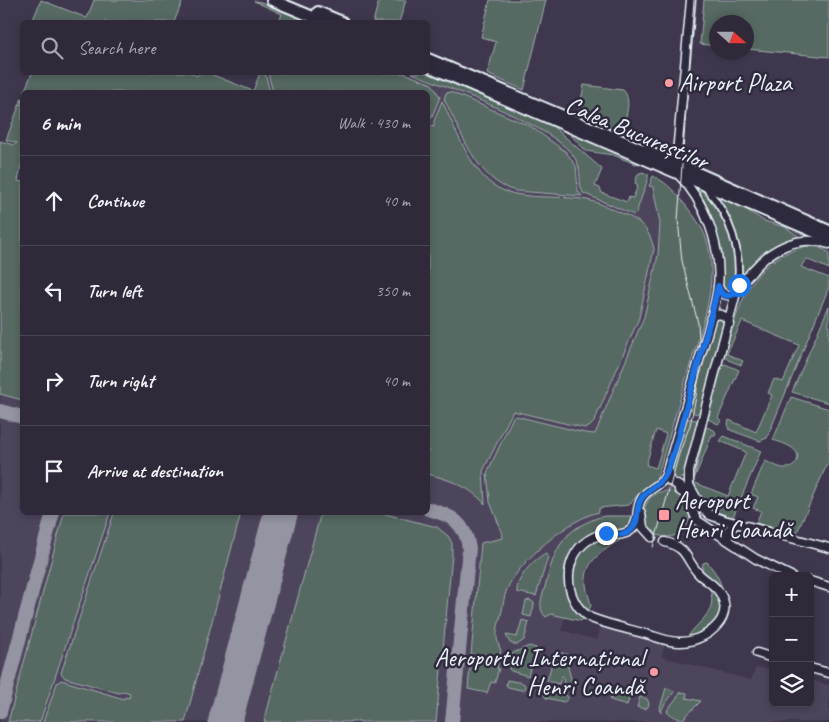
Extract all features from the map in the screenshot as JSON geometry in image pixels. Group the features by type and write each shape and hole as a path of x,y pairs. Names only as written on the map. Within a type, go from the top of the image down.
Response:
{"highway":[{"path":"272,0 320,20"},
{"path":"289,0 337,20"},
{"name":"Calea Bucureștilor","path":"430,60 799,221 829,238"},
{"name":"Calea Bucureștilor","path":"430,67 676,168 704,184 829,231"},
{"path":"799,221 829,227"},
{"path":"799,221 806,232 829,243"}],"street":[{"path":"664,542 682,548 698,573 718,590 723,597 724,614 717,626 708,634 697,639 678,642 597,620 586,616 579,608 571,596 568,579 570,567 578,549 587,540 597,536 606,533 621,535 632,529 636,523 642,498 648,491 663,481 711,318 718,286 716,251 710,226 691,190 676,168 691,0"},
{"path":"704,184 721,207 732,231 738,259 739,275 729,324 689,471 688,482 706,513 718,519 829,548"},
{"path":"718,286 721,293 726,296 736,293 764,259 776,250 789,244 809,240 829,243"},
{"path":"711,318 722,314 727,318 729,324"},
{"path":"668,467 668,478 691,495 706,525"},
{"path":"652,537 645,530 642,523 643,505 650,493 666,486"},
{"path":"679,490 690,500 696,519 756,559 784,572"},
{"path":"728,540 728,530 736,524"},
{"path":"814,582 829,587"},
{"path":"757,653 769,657"}],"shaded area":[{"path":"259,75 424,75 536,122 597,164 586,192 634,212 645,185 653,187 660,223 658,255 644,317 595,434 625,506 599,508 602,527 580,534 559,563 566,616 561,630 597,640 601,625 665,642 662,657 751,680 756,667 769,669 769,707 814,707 814,681 829,685 829,722 0,722 0,325 20,376 20,515 430,515 430,90 254,90"}],"green space":[{"path":"41,0 87,18 94,0 183,0 175,20 33,20"},
{"path":"379,0 406,0 400,20 374,20"},
{"path":"490,0 546,0 524,90 487,74 496,42 481,37"},
{"path":"704,0 829,0 829,57 754,50 754,15 709,15 709,45 700,44"},
{"path":"254,1 261,2 305,20 280,20 282,14"},
{"path":"430,73 550,124 602,169 595,186 600,188 602,193 627,202 629,197 633,198 638,185 635,183 638,174 642,172 648,174 636,213 634,215 583,193 579,168 576,160 566,147 526,122 475,98 417,75 430,75"},
{"path":"31,75 213,75 250,90 25,90"},
{"path":"259,75 266,75 269,90 253,90"},
{"path":"269,75 409,75 432,84 440,97 430,120 430,90 272,90"},
{"path":"584,85 623,90 626,93 628,107 622,130 613,131 578,116"},
{"path":"451,92 530,126 566,152 576,166 578,191 582,196 516,191 502,186 481,166 464,140 444,99 446,93"},
{"path":"442,101 470,158 484,178 493,185 514,194 576,198 599,204 638,221 649,235 654,249 639,318 594,422 585,428 513,411 483,471 485,504 459,484 430,475 430,126 434,127 434,121"},
{"path":"20,103 20,172 18,181 20,182 20,399 0,394 0,141 14,145 17,143 6,140"},
{"path":"568,132 638,163 636,164 613,155 586,151"},
{"path":"653,176 663,182 695,217 706,238 711,272 710,290 703,325 656,481 641,492 629,505 599,508 599,512 574,523 547,542 522,566 513,578 504,598 497,633 497,641 501,651 495,683 491,682 487,693 468,689 481,543 503,538 490,502 487,473 513,417 516,416 595,434 644,317 658,255 660,223 653,187 649,186","holes":["656,430 666,434 656,468 646,465"]},
{"path":"690,184 703,192 713,202 722,215 728,229 733,244 736,275 734,290 729,294 721,288 721,258"},
{"path":"712,193 739,205 764,221 785,227 800,237 782,243 765,253 741,276 739,251"},
{"path":"807,246 818,247 829,252 829,269 806,259 801,267 829,278 829,287 767,438 760,441 730,430 729,420 756,432 772,395 768,393 774,379 783,382 799,345 742,321 727,354 743,361 741,365 728,360 724,355 742,302 749,287 759,273 771,262 787,253"},
{"path":"829,306 829,403 792,392"},
{"path":"722,318 725,323 702,411 695,414 690,404 714,319"},
{"path":"725,364 739,370 718,418 722,421 718,424 708,419 722,365"},
{"path":"791,397 829,409 829,460 796,535 756,523 761,511 753,508 758,497 751,494 765,461 779,467 789,468 797,461 798,456 794,449 773,440"},
{"path":"686,418 696,420 699,425 684,477 677,480 672,479 669,472"},
{"path":"706,427 714,430 716,433 712,435 693,482"},
{"path":"724,436 761,451 733,517 717,513 708,508 701,500 693,486 693,482 728,496 746,452 720,441"},
{"path":"662,491 672,491 684,497 689,505 689,523 684,531 676,536 662,537 654,534 647,527 644,519 644,509 647,501 654,494"},
{"path":"63,515 109,515 40,722 8,722"},
{"path":"113,515 240,515 185,722 43,722 57,683 61,680 124,699 125,697 129,698 130,693 124,691 119,693 65,678 61,673"},
{"path":"320,515 389,515 437,527 448,536 452,543 452,555 436,722 264,722"},
{"path":"604,516 631,516 634,519 630,524 621,529 592,534 580,542 566,562 564,586 574,609 583,619 581,621 551,614 546,617 541,610 541,600 556,552 569,534 577,528"},
{"path":"600,537 620,538 620,540 596,557 588,569 586,587 591,606 588,611 577,597 574,589 573,572 575,563 584,548"},
{"path":"546,553 548,557 536,596 517,592 519,581 523,575 536,560"},
{"path":"707,562 720,582 723,600 718,616 712,623 706,629 690,637 689,635 705,617 711,606 710,588 702,568 703,563"},
{"path":"530,600 534,603 531,617 523,615 526,601"},
{"path":"522,620 529,622 524,640 517,645 510,643 506,635 517,637"},
{"path":"529,646 536,648 528,676 511,671 509,669 513,653"},
{"path":"555,652 567,654 570,658 568,667 573,687 563,685 564,677 562,676 559,684 547,681"},
{"path":"507,680 523,683 525,685 524,690 508,687 506,685"},
{"path":"666,688 674,691 663,706 661,713 660,708"},
{"path":"548,689 565,694 568,699 564,702 546,698 543,694"},
{"path":"618,691 631,694 627,705 610,700 612,694"},
{"path":"681,692 687,693 686,698 701,701 683,719 676,718 667,712"},
{"path":"640,697 647,699 648,707 644,709 637,707"}],"taxiway":[{"path":"0,411 20,416"},
{"path":"430,510 444,514 456,521 464,532 469,548 452,722"},
{"path":"0,712 52,515"}],"runway":[{"path":"225,722 280,515"}],"tunnel":[{"path":"666,486 679,490"}],"railway":[{"path":"653,547 679,454 690,425 699,376 698,323 682,261 678,220 694,0"}],"place":[{"name":"Airport Plaza","path":"669,83"},
{"name":"Aeroport Henri Coandă","path":"664,515"},
{"name":"Aeroportul Internațional Henri Coandă","path":"654,672"}],"route":[{"path":"606,533 621,535 629,532 636,523 642,498 648,491 663,481 684,414 718,286 721,293 729,296 735,294 739,285"}]}
